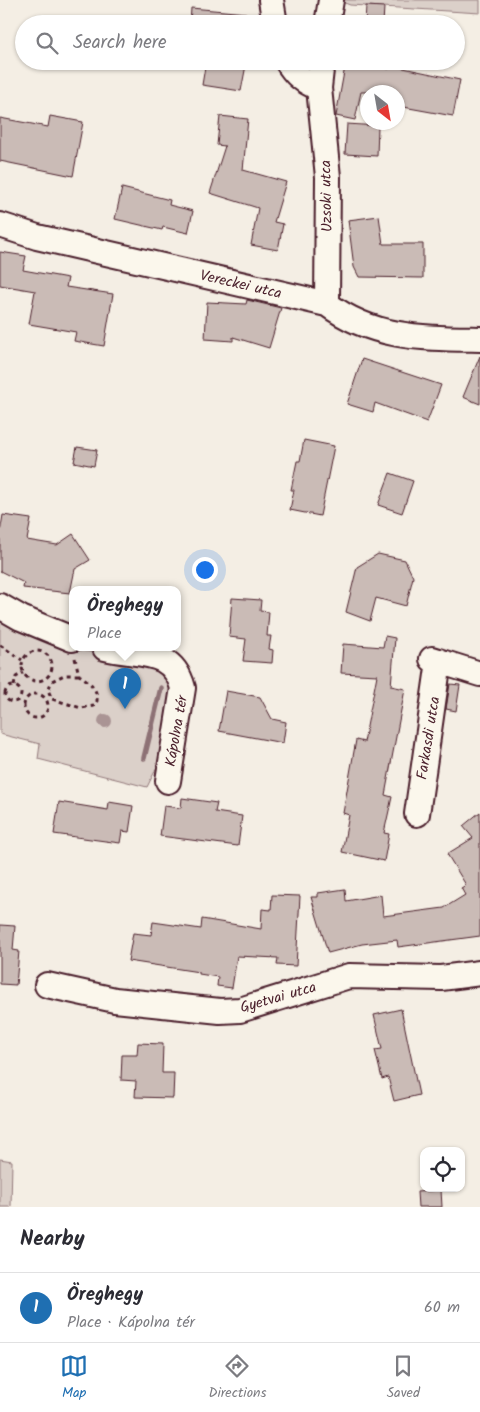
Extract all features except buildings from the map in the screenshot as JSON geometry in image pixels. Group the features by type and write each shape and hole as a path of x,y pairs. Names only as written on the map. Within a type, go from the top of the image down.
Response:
{"street":[{"path":"271,0 274,15"},
{"path":"329,15 331,0"},
{"path":"292,70 304,82 319,88"},
{"name":"Uzsoki utca","path":"321,70 319,88 328,177 327,304"},
{"name":"Vereckei utca","path":"0,225 37,237 327,304 347,319 379,330 426,338 480,339"},
{"path":"0,606 21,618 69,638"},
{"name":"Kápolna tér","path":"124,651 156,656 170,663 179,673 183,688 168,781"},
{"name":"Farkasdi utca","path":"416,814 436,660 480,674"},
{"name":"Gyetvai utca","path":"47,985 115,1000 220,1011 240,1010 349,976 441,978 480,973"}],"path":[{"path":"0,645 23,660"},
{"path":"23,660 35,651 44,653 52,665 47,676 42,680 32,680 23,673"},
{"path":"74,651 80,675"},
{"path":"23,660 23,673"},
{"path":"14,686 16,677 23,673"},
{"path":"47,702 52,699 81,708 94,706 97,702 96,690 87,679 80,675 64,675 52,681 48,690 52,699"},
{"path":"47,676 52,681"},
{"path":"14,686 5,690 6,698 12,702 19,698"},
{"path":"14,686 20,691 19,698"},
{"path":"37,694 45,698 47,702 46,713 36,719 25,713 24,701 30,695 37,694"},
{"path":"19,698 24,701"}],"shaded area":[{"path":"337,0 480,0 480,13 350,5"},
{"path":"0,618 14,628 32,636 69,647 69,651 85,651 152,663 162,668 174,692 164,753 147,787 38,759 40,744 0,734"},
{"path":"0,1159 12,1161 11,1207 0,1207"}],"waterway":[{"path":"144,758 161,688"}],"place":[{"name":"Öreghegy","path":"125,709"}]}
